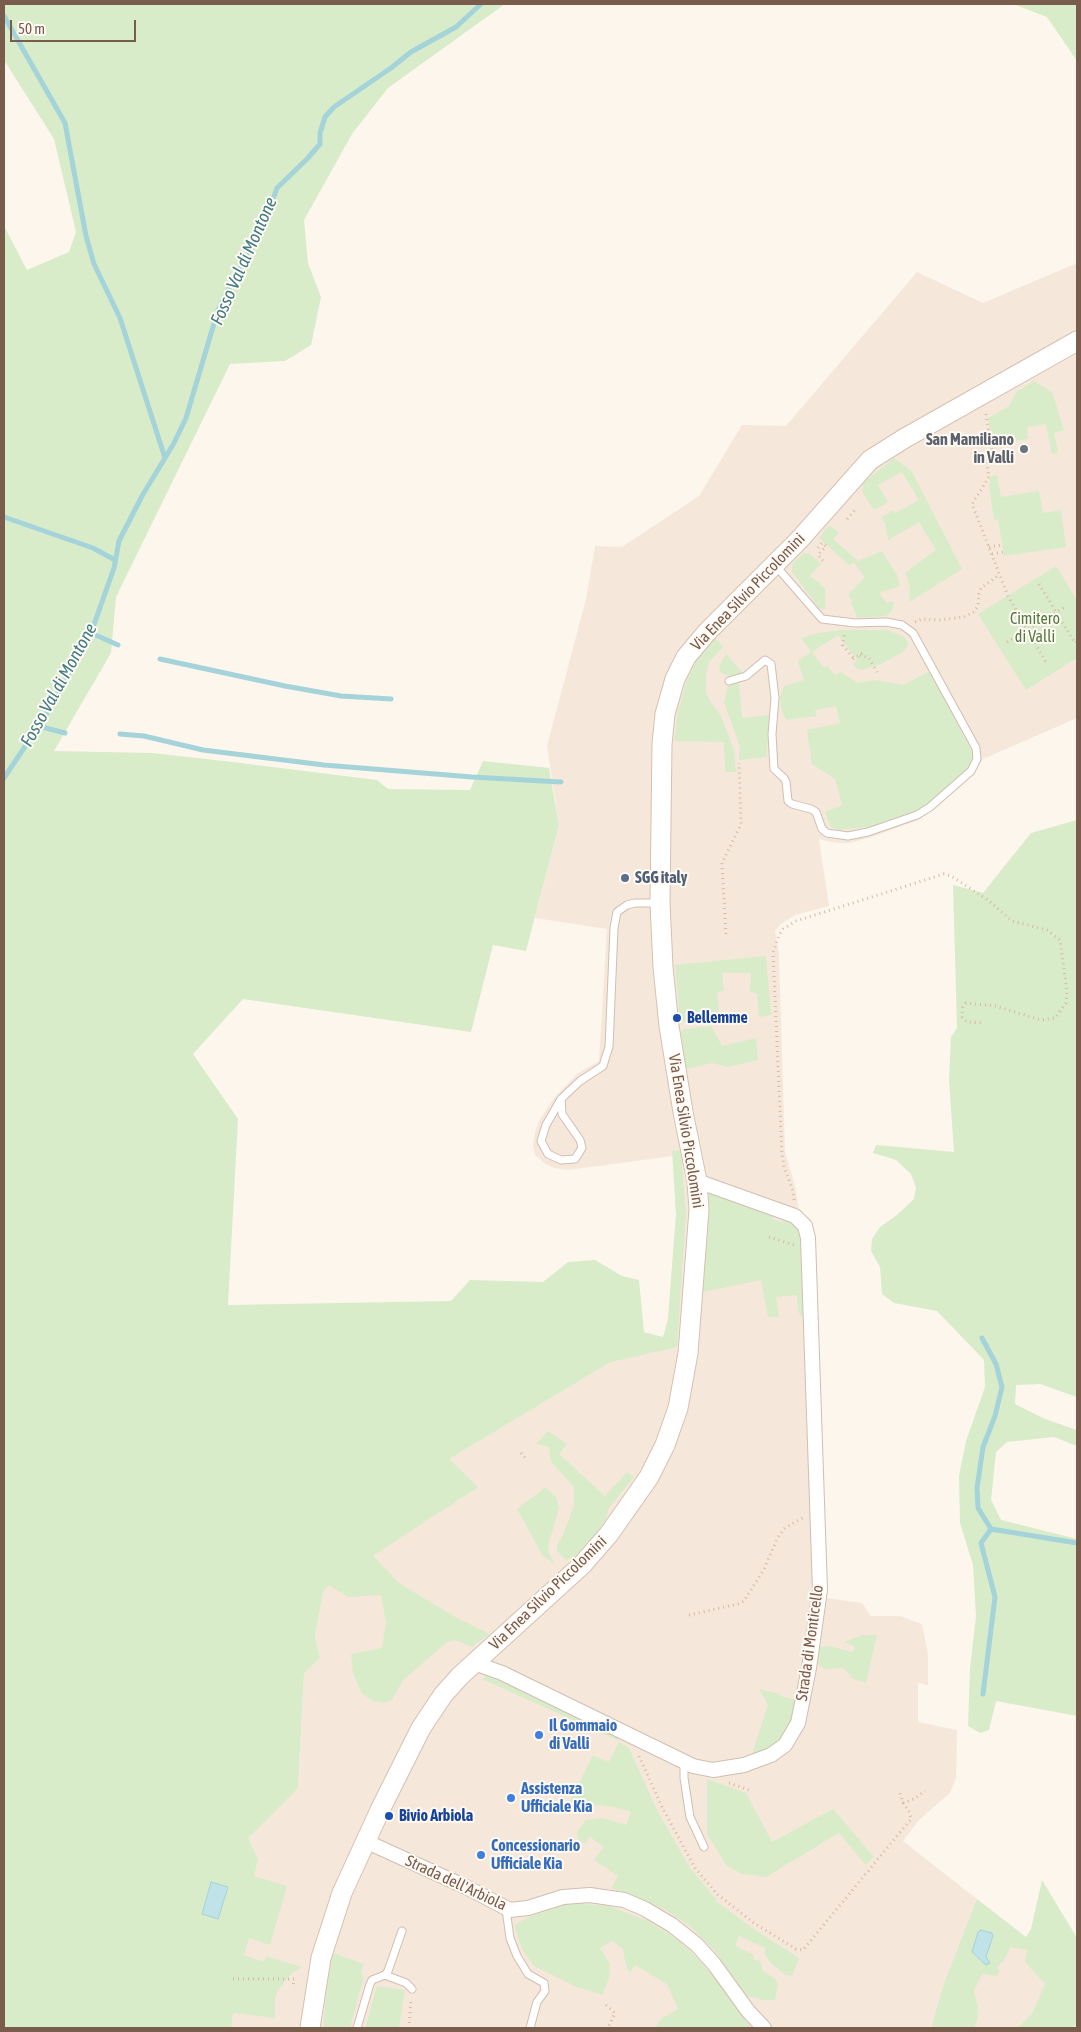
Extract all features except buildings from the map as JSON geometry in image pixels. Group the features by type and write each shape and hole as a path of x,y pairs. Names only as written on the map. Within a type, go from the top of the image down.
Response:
{"main road":[{"name":"Via Enea Silvio Piccolomini","path":"310,2028 325,1943 342,1892 399,1770 426,1720 451,1686 474,1662 593,1553 628,1510 650,1477 675,1417 686,1362 698,1239 699,1201 697,1181 682,1112 668,1026 660,903 663,729 666,706 675,679 686,657 707,632 800,539 860,471 875,457 911,434 1077,341"}],"street":[{"path":"697,1181 795,1216"},
{"name":"Strada di Monticello","path":"474,1662 502,1673 693,1766 713,1770 744,1765 771,1755 785,1745 798,1723 809,1668 820,1590 808,1238 805,1226 795,1216"},
{"name":"Strada dell'Arbiola","path":"365,1841 466,1887 506,1909 519,1909 563,1897 581,1895 604,1896 634,1904 663,1919 697,1945 714,1964 752,2016 764,2028"}],"lane":[{"path":"729,681 746,676 765,660 771,664 775,698 772,763 774,769 786,782 788,801 816,812 822,829 827,833 848,836 868,832 917,815 930,807 971,771 978,759 976,748 912,633 902,626 886,622 855,623 822,619 775,565"},
{"path":"561,1099 562,1114 580,1140 582,1148 575,1159 561,1160 548,1154 541,1141 546,1125 561,1099 580,1081 603,1066 609,1047 614,928 617,912 636,903 660,903"},
{"path":"684,1762 684,1778 690,1817 704,1847"},
{"path":"506,1909 510,1938 517,1956 528,1974 544,1983 546,1991 537,2002 530,2028"},
{"path":"357,2028 372,1980 384,1975 388,1971 402,1931"},
{"path":"384,1975 406,1983 412,1989"}],"path":[{"path":"992,410 985,414 993,457 986,458 989,477 972,504 1008,596 1047,664"},
{"path":"848,519 856,508"},
{"path":"822,544 826,546 818,555 824,561"},
{"path":"989,547 1002,545"},
{"path":"992,554 1003,552"},
{"path":"912,633 916,621 922,618 939,620 964,617 974,612 978,606 978,594 981,588 999,575"},
{"path":"1039,584 1075,643 1077,642"},
{"path":"1007,642 1065,607"},
{"path":"843,644 853,659 864,652"},
{"path":"860,655 869,658 877,672"},
{"path":"726,934 722,863 741,824 739,763"},
{"path":"795,1216 793,1191 784,1167 782,1154 773,953 779,934 783,929 796,921 934,877 944,874 951,876 988,900 1012,921 1047,930 1060,940 1068,992 1066,1003 1054,1018 1041,1020 988,1005 966,1003 963,1007 962,1017 967,1022 984,1024"},
{"path":"769,1237 802,1248"},
{"path":"521,1453 527,1460"},
{"path":"689,1615 744,1601 763,1571 778,1536 785,1528 818,1509"},
{"path":"629,1735 663,1809 695,1868 716,1894 754,1922 796,1949 802,1950 911,1819 910,1813 903,1804 900,1793"},
{"path":"744,1788 752,1791"},
{"path":"903,1804 925,1791"},
{"path":"233,1979 294,1979 293,1988"},
{"path":"409,2028 412,1989"},
{"path":"606,2005 615,2013 608,2028"}],"shaded area":[{"path":"1077,263 1077,718 983,759 974,772 921,819 850,843 836,843 819,839 829,906 795,915 781,924 775,931 779,954 785,1151 796,1190 818,1349 826,1598 862,1603 871,1616 900,1616 922,1624 928,1654 928,1685 918,1683 918,1722 957,1730 956,1778 950,1793 919,1820 903,1841 1025,1937 1077,2010 1077,2028 157,2028 202,1824 298,1788 304,1674 320,1658 315,1636 323,1593 358,1547 448,1459 611,1362 664,1337 668,1319 676,1214 673,1156 568,1170 554,1168 544,1163 535,1155 533,1146 539,1121 554,1098 577,1074 599,1061 607,929 535,918 559,825 547,746 586,599 595,546 622,547 699,496 742,425 786,426 917,272 983,303"}],"green space":[{"path":"4,4 505,4 388,88 352,134 304,220 308,263 321,297 311,345 285,361 230,364 116,597 111,653 54,751 152,753 224,761 377,780 388,789 470,790 483,761 549,768 559,825 526,951 493,945 471,1032 243,999 193,1054 238,1119 228,1305 451,1301 470,1280 543,1282 568,1262 595,1260 622,1276 639,1280 644,1332 663,1337 668,1319 676,1214 672,1151 681,1150 686,1214 677,1347 611,1362 449,1459 478,1487 373,1556 399,1583 457,1618 489,1634 472,1647 455,1640 446,1643 403,1680 392,1700 384,1703 373,1701 362,1694 353,1673 351,1654 382,1648 386,1623 381,1595 348,1597 329,1585 323,1593 315,1636 320,1658 304,1674 298,1788 248,1838 258,1859 254,1876 287,1886 270,1945 249,1938 244,1955 264,1962 266,1956 302,1967 292,1973 278,1990 275,1999 275,2018 233,2013 231,2028 4,2028 4,226 27,270 69,252 76,232 54,139 4,60"},
{"path":"1013,4 1077,4 1077,61 1047,17"},
{"path":"1034,381 1052,392 1064,430 1054,433 1058,452 1052,454 1046,424 1027,427 1028,439 996,444 993,439 988,418 1009,406 1017,391"},
{"path":"894,458 912,472 962,569 909,602 910,586 905,573 936,550 919,522 888,540 885,523 881,518 893,510 895,513 919,500 902,472 878,485 888,502 874,510 862,492 863,483"},
{"path":"997,475 1001,497 1039,491 1043,513 1061,510 1066,547 1004,556 998,519 994,520 989,485 991,476"},
{"path":"829,525 839,533 833,539 858,561 882,551 897,575 900,586 879,593 886,602 894,602 892,611 886,616 857,618 851,602 853,602 848,595 865,577 854,563 849,565 819,538"},
{"path":"804,553 810,554 821,564 810,576 825,588 825,609 819,608 792,572 792,564"},
{"name":"Cimitero di Valli","path":"1056,566 1077,600 1077,658 1026,690 978,614"},
{"path":"843,630 887,630 903,636 908,645 903,652 881,664 862,670 856,668 853,664 857,660 838,635 812,652 824,668 827,666 835,675 841,672 857,683 876,680 903,685 930,671 971,750 973,760 970,766 928,804 916,811 873,826 839,830 831,827 825,812 842,805 835,779 812,764 807,730 840,723 836,706 815,710 816,716 786,720 781,709 780,698 784,686 804,680 798,661 811,652 801,638 818,633"},
{"path":"715,638 723,647 709,662 706,674 706,693 721,716 734,750 736,772 725,772 724,742 674,741 678,713 686,683 696,661"},
{"path":"726,654 744,674 731,677 720,672 719,666"},
{"path":"739,683 742,718 769,715 767,757 739,760 740,747 724,702 728,686"},
{"path":"1077,820 1077,1397 1040,1384 1016,1385 1015,1404 1045,1419 1077,1430 1077,1446 1054,1437 1007,1442 996,1452 991,1500 1001,1520 1077,1539 1077,1716 996,1701 989,1730 980,1733 968,1726 970,1668 976,1616 973,1565 960,1523 959,1476 966,1441 985,1387 984,1360 937,1311 894,1303 882,1294 880,1267 871,1251 872,1239 880,1227 897,1215 914,1199 916,1188 911,1174 896,1160 873,1153 876,1145 954,1152 949,1080 951,1037 957,1028 953,885 983,893 1031,833"},
{"path":"766,956 771,1015 759,1017 757,993 750,992 751,973 722,973 724,991 717,992 719,1009 711,1019 685,1022 680,1020 675,965"},
{"path":"711,1026 722,1046 756,1038 758,1060 728,1067 712,1063 686,1069 681,1032 685,1028"},
{"path":"709,1190 773,1214 772,1219 782,1222 786,1217 801,1226 806,1317 801,1316 798,1311 797,1295 776,1297 779,1317 768,1317 761,1280 703,1292"},
{"path":"548,1431 567,1444 559,1454 605,1496 627,1472 634,1477 609,1508 606,1519 595,1535 573,1558 566,1560 557,1551 557,1545 563,1535 574,1505 574,1487 551,1462 549,1447 536,1444"},
{"path":"546,1487 556,1497 559,1508 548,1551 554,1563 543,1556 517,1509"},
{"path":"863,1635 877,1635 866,1683 853,1679 846,1670 841,1668 825,1669 817,1662 816,1657 820,1647 830,1646 852,1652 855,1649 854,1646 844,1642"},
{"path":"486,1676 492,1676 622,1738 617,1740 482,1679"},
{"path":"759,1689 795,1700 795,1705 792,1722 779,1742 768,1749 752,1754 768,1705"},
{"path":"619,1742 629,1748 658,1812 690,1868 716,1901 752,1928 799,1958 792,1976 784,1974 765,1955 765,1948 739,1936 735,1946 754,1955 753,1959 760,1961 763,1971 774,1978 778,1984 775,2000 763,2000 747,1996 714,1950 690,1926 664,1909 611,1888 618,1876 594,1860 604,1847 590,1837 585,1844 578,1839 577,1832 586,1820 603,1818 626,1825 631,1812 614,1807 598,1805 565,1812 593,1755 609,1762"},
{"path":"707,1779 746,1793 772,1842 833,1809 874,1857 866,1865 839,1833 766,1877 743,1874 727,1866 707,1834"},
{"path":"1042,1880 1077,1938 1077,2024 1072,2028 1018,2028 1033,2012 1045,1984 1025,1962 1027,1950 1010,1947 1007,1955 997,1968 1000,1971 996,1976 982,1974 974,1991 978,2008 977,2021 974,2028 931,2028 944,1984 977,1899 1026,1937 1031,1929"},
{"path":"570,1903 609,1906 648,1921 677,1939 718,1982 751,2028 655,2028 661,2019 678,2009 667,1984 635,1965 630,1973 625,1962 623,1949 612,1941 600,1948 610,1964 609,1978 602,1995 577,1987 534,1966 522,1949 514,1925 529,1917"},
{"path":"333,1953 364,1964 361,1973 364,1976 350,2028 323,2028"},
{"path":"377,1986 405,1990 399,2028 365,2028"}],"water":[{"path":"211,1882 228,1887 218,1919 202,1914"},
{"path":"981,1930 992,1933 993,1936 986,1957 990,1963 986,1965 972,1952 978,1932"}],"waterway":[{"name":"Fosso Val di Montone","path":"4,778 44,718 91,633 114,568 119,541 186,418 218,310 261,232 277,188 320,144 320,133 325,117 334,107 411,52 456,27 481,4"},
{"path":"4,16 65,123 86,236 94,264 120,318 165,458"},
{"path":"4,517 93,548 115,560"},
{"path":"91,633 118,645"},
{"path":"160,659 341,696 391,699"},
{"path":"38,726 65,733"},
{"path":"120,734 144,736 203,750 324,765 561,782"},
{"path":"982,1338 996,1364 1002,1387 995,1416 983,1447 977,1488 978,1508 991,1529 1077,1543"},
{"path":"983,1694 995,1597 981,1543 991,1529"}],"place":[{"name":"San Mamiliano in Valli","path":"1024,449"},
{"name":"SGG italy","path":"625,878"},
{"name":"Bellemme","path":"677,1018"},
{"name":"Il Gommaio di Valli","path":"539,1735"},
{"name":"Assistenza Ufficiale Kia","path":"511,1798"},
{"name":"Bivio Arbiola","path":"389,1816"},
{"name":"Concessionario Ufficiale Kia","path":"481,1855"}]}
